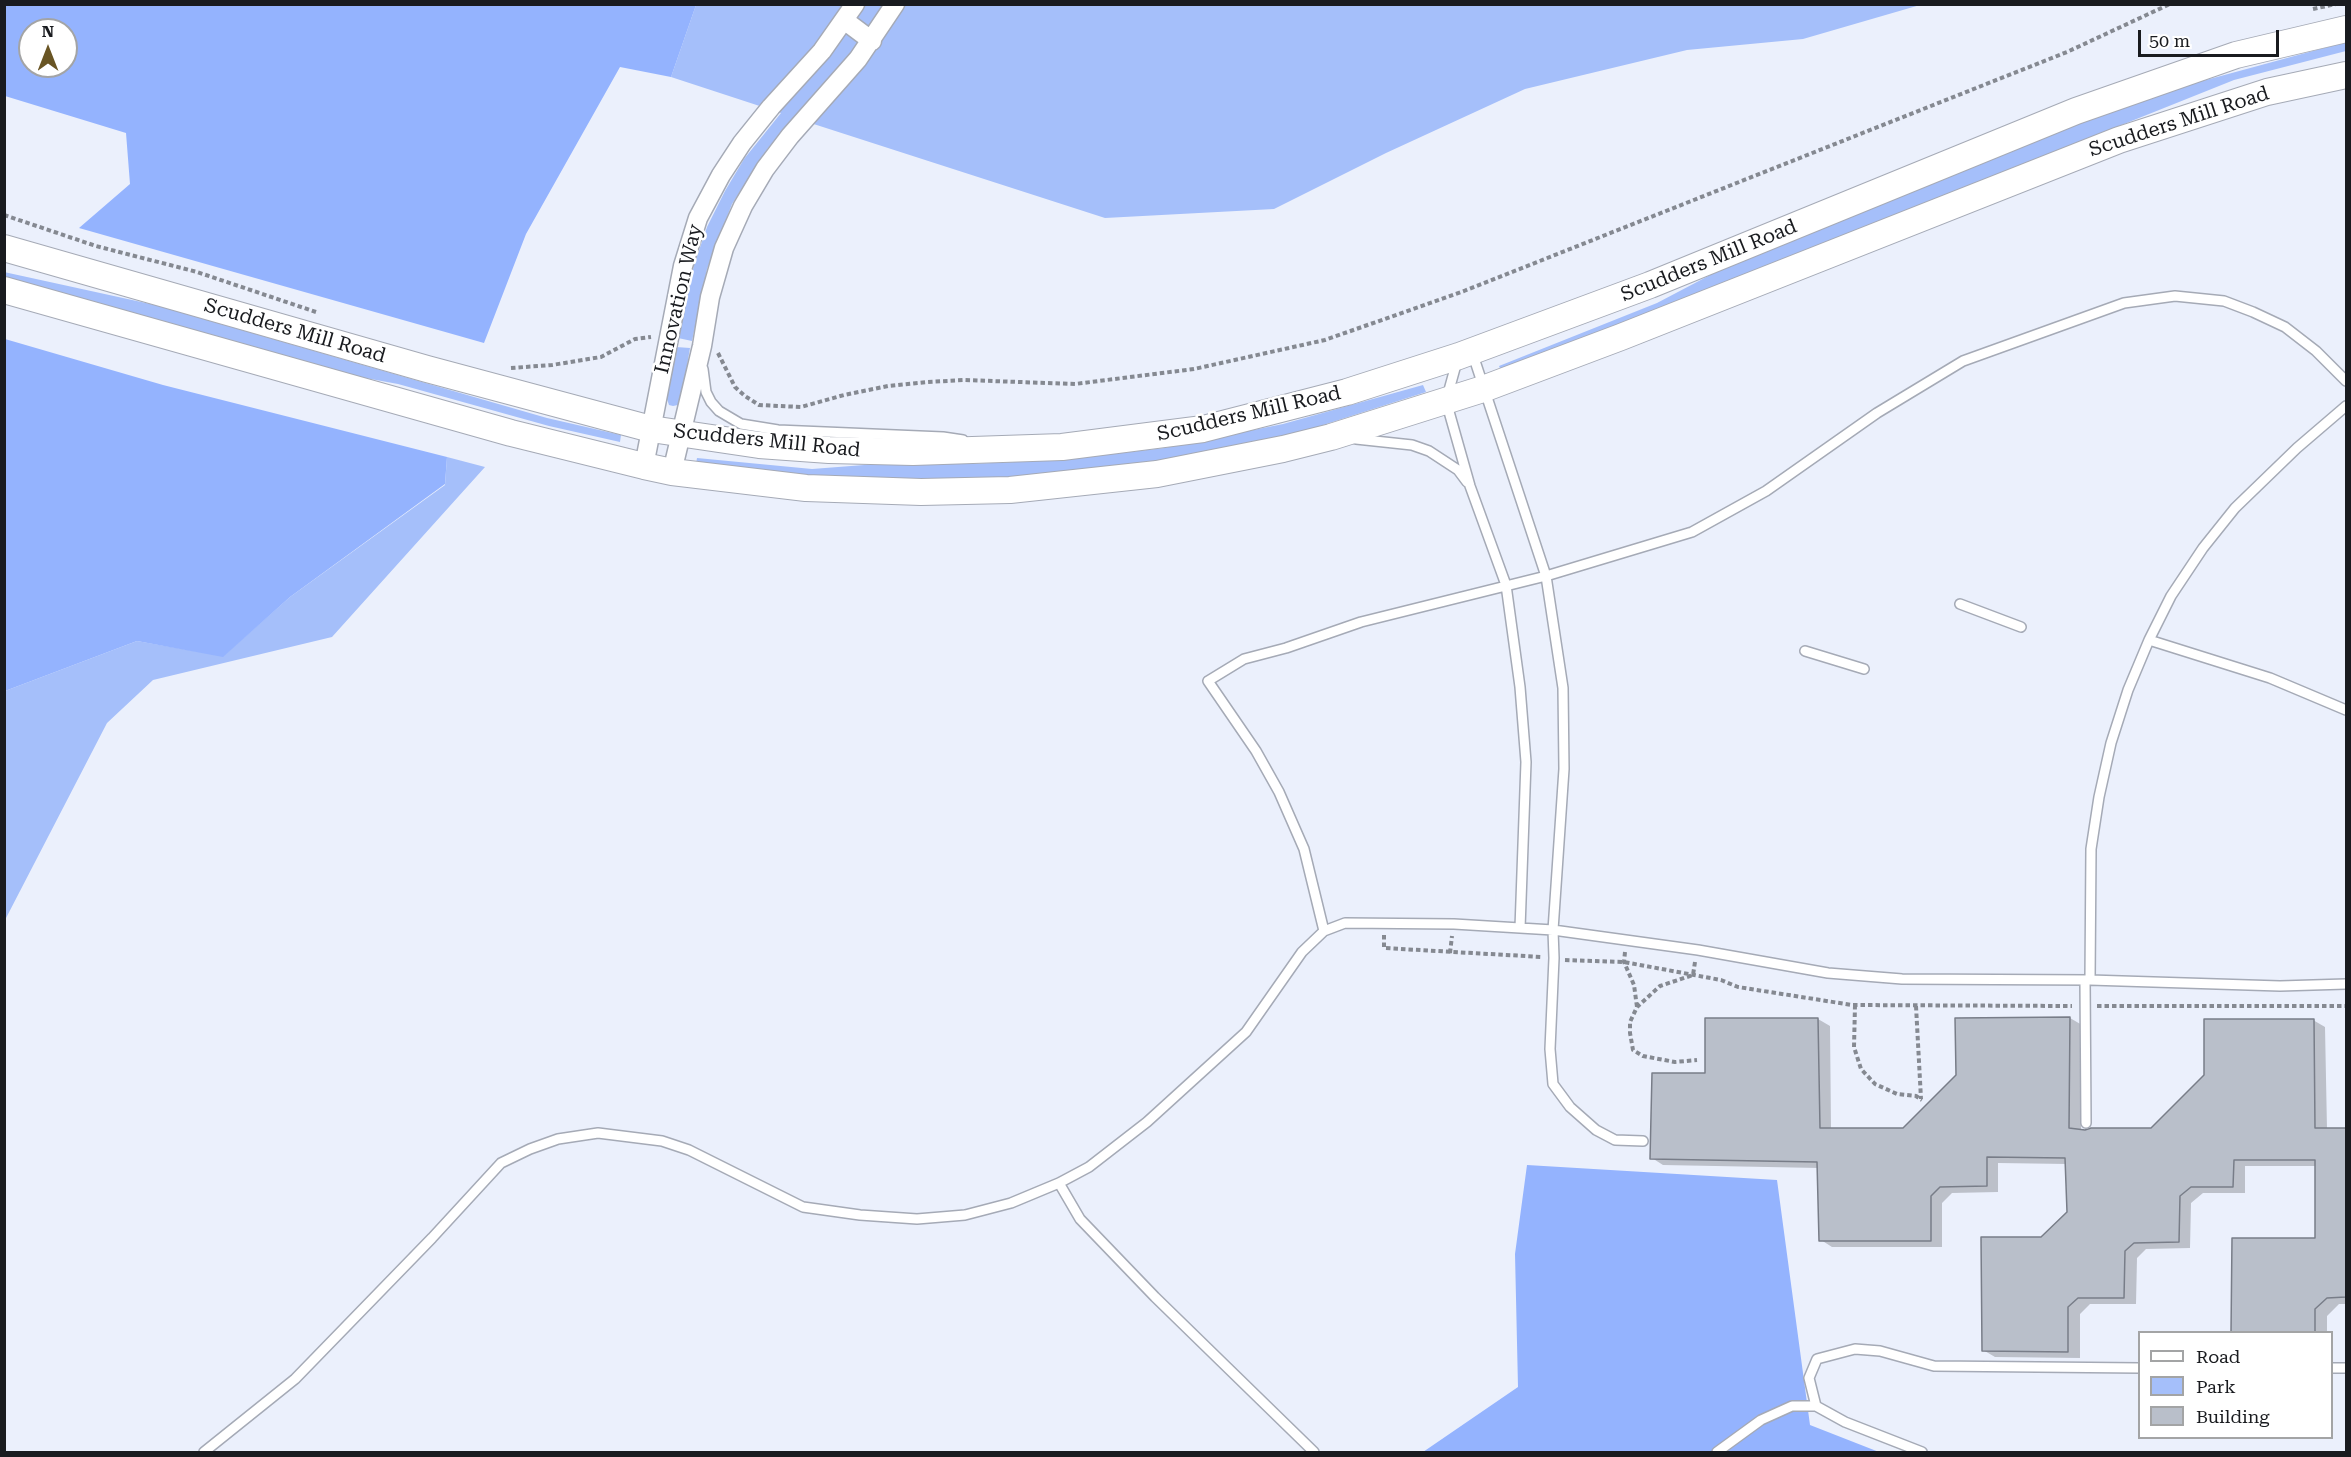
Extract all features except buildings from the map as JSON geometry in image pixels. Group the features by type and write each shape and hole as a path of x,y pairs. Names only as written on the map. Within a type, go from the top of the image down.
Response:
{"main road":[{"name":"Scudders Mill Road","path":"4,248 427,369 651,429 759,445 829,450 997,451 1062,447 1203,429 1347,392 1465,354 1650,285 2076,111 2236,56 2346,28"},
{"name":"Scudders Mill Road","path":"4,290 512,433 672,472 806,488 921,492 1010,490 1157,474 1331,437 1446,401 1621,337 2119,140 2267,92 2346,75"}],"street":[{"name":"Innovation Way","path":"644,466 683,266 698,218 721,174 742,143 822,51 855,4"},
{"name":"Innovation Way","path":"672,472 702,346 710,297 721,258 743,206 765,169 790,136 844,77 872,41 895,4"},
{"path":"844,20 872,41"}],"lane":[{"path":"1324,931 1304,849 1279,792 1250,743 1208,681 1244,659 1286,648 1361,622 1546,576 1692,532 1766,491 1877,413 1963,361 2124,303 2175,296 2224,302 2253,312 2285,327 2316,351 2346,381"},
{"path":"702,346 706,392 719,411 741,424 778,430 822,433 962,439 997,451"},
{"path":"1465,354 1483,388 1546,576 1563,688 1564,769 1553,930 1550,1049 1553,1084 1570,1107 1596,1130 1615,1140 1643,1141"},
{"path":"1465,354 1446,401 1470,486 1506,585 1520,687 1526,762 1520,928"},
{"path":"2086,1123 2091,849 2099,797 2117,722 2128,690 2149,640 2178,587 2203,548 2235,508 2297,448 2346,405"},
{"path":"1331,437 1412,445 1443,458 1458,470 1470,486"},
{"path":"1960,604 2020,627"},
{"path":"2149,640 2270,678 2346,710"},
{"path":"1805,651 1864,669"},
{"path":"204,1452 295,1379 432,1238 501,1163 530,1149 558,1139 597,1133 662,1141 689,1150 803,1206 860,1215 917,1219 965,1215 1011,1203 1059,1183 1089,1167 1147,1122 1246,1032 1302,952 1324,931 1345,923 1398,922 1553,930 1698,950 1828,973 1902,979 2087,980 2280,986 2346,984"},
{"path":"1059,1183 1080,1219 1155,1297 1314,1452"},
{"path":"1816,1406 1809,1378 1817,1359 1855,1349 1880,1351 1934,1366 2138,1368"},
{"path":"1717,1452 1761,1420 1792,1406 1816,1406 1845,1422 1922,1452"}],"path":[{"path":"702,346 716,348 735,387 759,405 801,407 844,394 927,382 964,380 1075,384 1194,369 1325,340 1464,291 2067,52 2170,4"},
{"path":"2313,9 2336,4"},
{"path":"4,215 96,246 197,272 325,316"},
{"path":"510,368 552,365 601,357 635,339 651,337 667,340"},
{"path":"1624,962 1634,985 1637,1007"},
{"path":"1692,975 1660,986 1637,1007 1630,1022 1633,1050 1643,1056 1674,1062 1697,1060"},
{"path":"1855,1005 1854,1047 1861,1069 1875,1084 1897,1094 1916,1096 1922,1100 1917,1006"}],"green space":[{"path":"696,5 1920,5 1803,39 1687,50 1525,89 1386,153 1274,209 1105,218 795,118 768,148 732,204 707,269 692,341 678,338 694,265 707,227 744,159 781,113 671,77"},
{"path":"2346,42 2346,51 2234,80 1502,373 1499,366 1657,303 1733,263 2082,122 2195,83"},
{"path":"4,272 155,305 547,418 621,435 620,442 549,426 398,384 316,369 5,279"},
{"path":"676,347 690,348 681,401 678,405 673,406 669,405 667,399"},
{"path":"1423,385 1426,392 1245,450 1126,470 946,482 782,475 696,464 697,458 812,469 877,464 969,464 1060,460 1164,448 1283,424"},
{"path":"447,457 485,467 332,637 153,680 107,723 5,920 5,691 137,641 223,656 290,597 445,485"}],"shaded area":[{"path":"5,4 696,5 671,77 620,67 526,234 484,343 79,228 130,184 126,133 5,96"},
{"path":"5,339 163,385 447,457 445,484 290,597 223,657 137,641 5,691"},
{"path":"1527,1165 1777,1180 1810,1425 1879,1452 1423,1452 1518,1387 1515,1254"}]}
